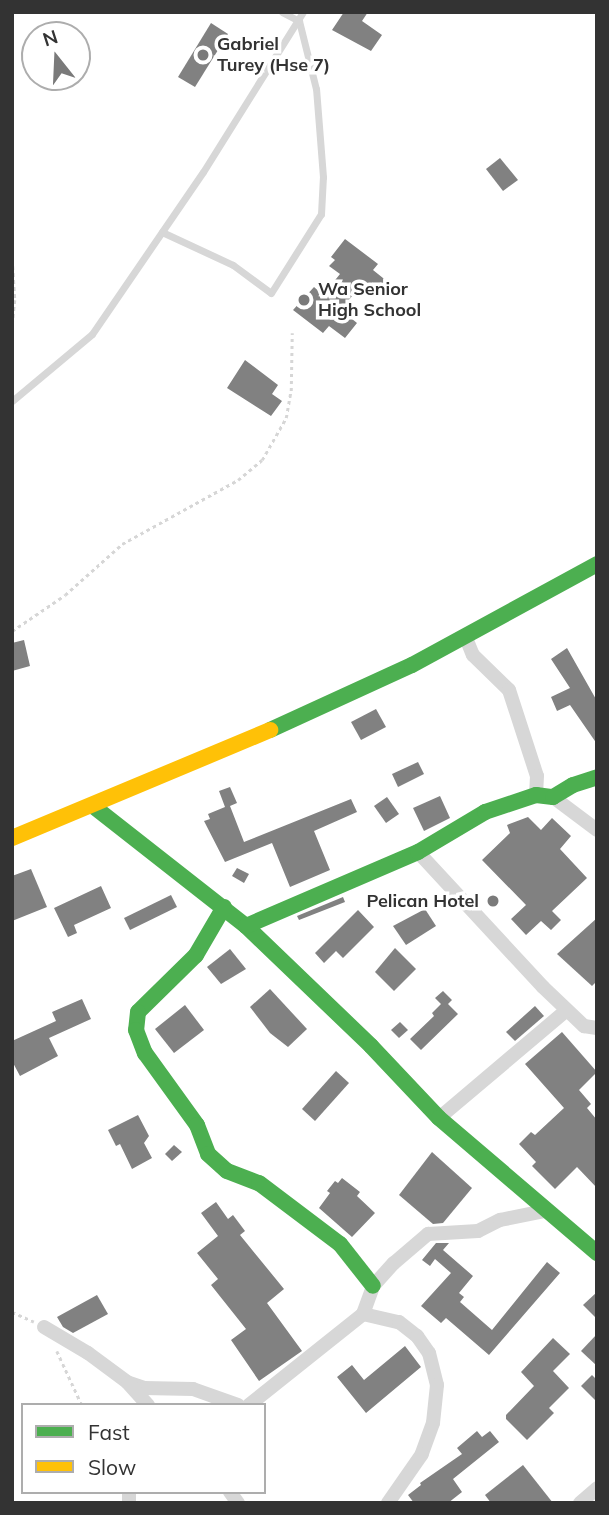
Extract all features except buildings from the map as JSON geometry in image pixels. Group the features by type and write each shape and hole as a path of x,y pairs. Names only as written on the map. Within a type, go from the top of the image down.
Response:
{"street":[{"path":"12,838 207,759 466,638 597,564"},
{"path":"466,638 473,655 509,690 537,776 536,795"},
{"path":"553,797 573,785 597,777"},
{"path":"246,926 312,895 418,852 485,812 536,795 553,797 597,830"},
{"path":"93,806 246,926 371,1046 439,1118 597,1254"},
{"path":"418,852 567,1010 584,1026 597,1028"},
{"path":"224,908 196,955 138,1012 135,1030 145,1053 197,1125 208,1154 227,1171 259,1183 340,1244 373,1286"},
{"path":"439,1118 567,1010"},
{"path":"252,1403 363,1314 373,1286 394,1263 428,1234 478,1231 500,1220 545,1211"},
{"path":"363,1314 399,1322 417,1336 429,1353 437,1385 433,1423 422,1454 388,1503"},
{"path":"44,1327 127,1382 146,1403"},
{"path":"127,1382 144,1388 193,1389 232,1403"},
{"path":"580,1503 597,1488"}],"lane":[{"path":"162,232 233,265 271,293 321,214 323,177 316,89 299,21 282,12"},
{"path":"12,401 92,334 162,232 303,12"}],"path":[{"path":"12,251 15,300 12,327"},
{"path":"12,631 65,595 132,537 238,480 262,460 286,418 291,391 292,333"},
{"path":"12,1312 44,1327 81,1403"}],"traffic: fast":[{"path":"270,730 412,665 597,564"},
{"path":"246,926 418,852 485,812 536,795 553,797 573,785 597,777"},
{"path":"93,806 246,926 371,1046 439,1118 597,1253"},
{"path":"224,907 196,955 138,1012 136,1030 145,1053 197,1125 208,1154 227,1171 259,1183 340,1244 373,1286"}],"traffic: slow":[{"path":"12,838 270,730"}],"place":[{"name":"Gabriel Turey (Hse 7)","path":"203,55"},
{"name":"Wa Senior High School","path":"304,300"},
{"name":"Pelican Hotel","path":"493,901"}]}
